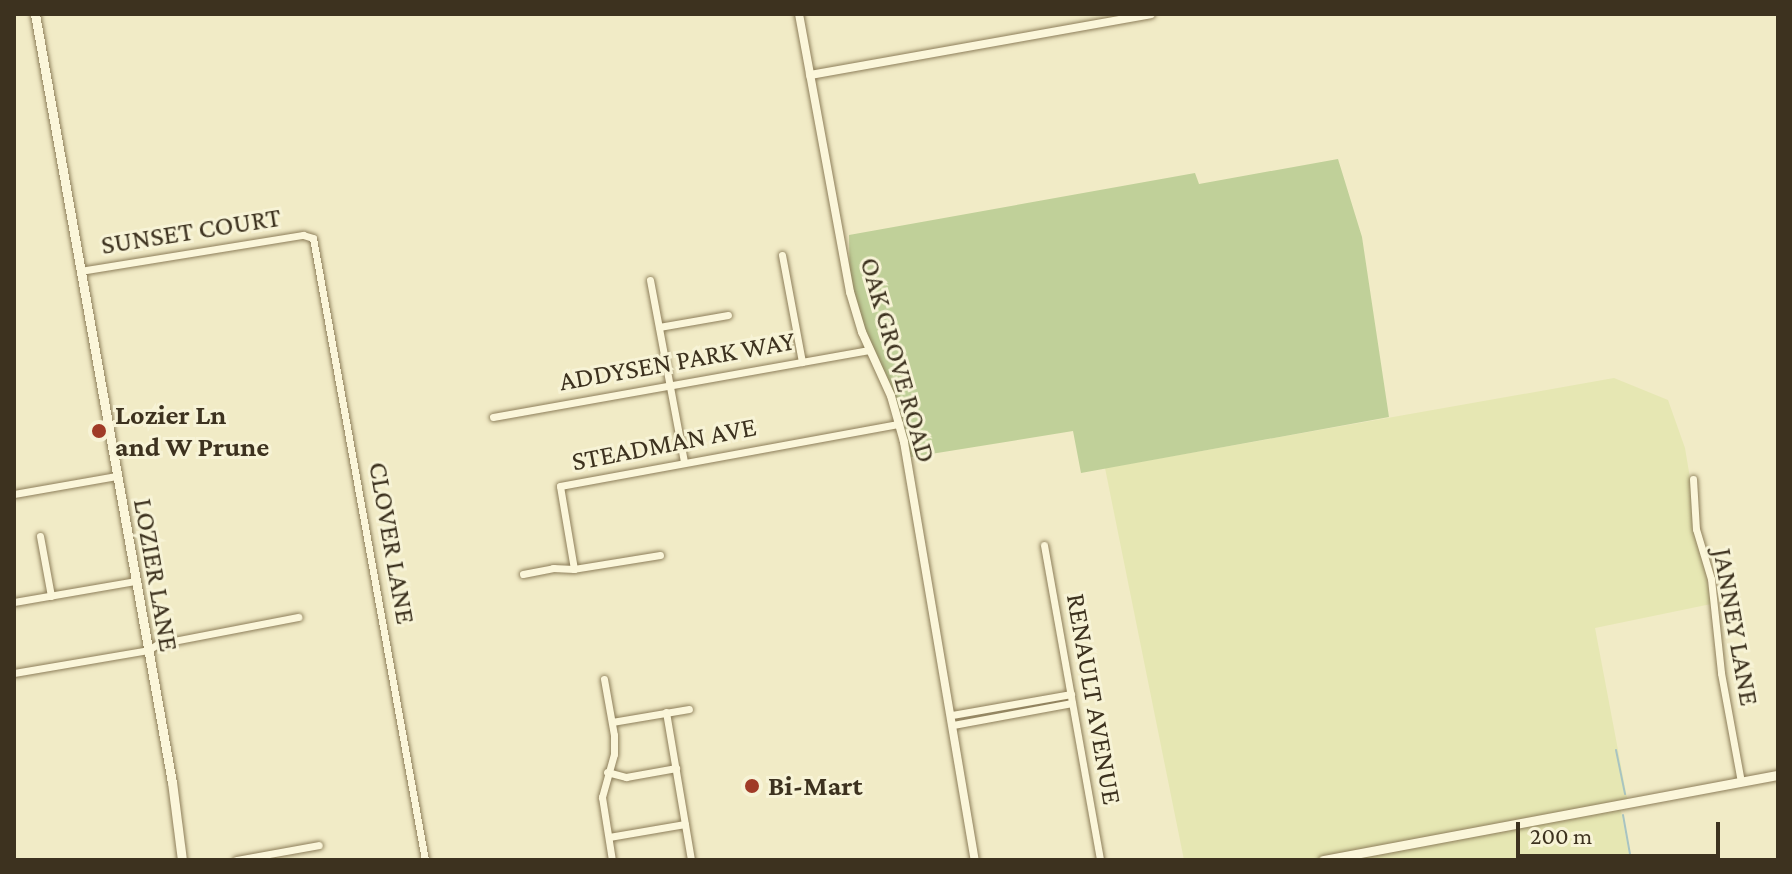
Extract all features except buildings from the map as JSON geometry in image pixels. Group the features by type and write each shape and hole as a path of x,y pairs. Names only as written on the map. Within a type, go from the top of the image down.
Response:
{"main road":[{"name":"LOZIER LANE","path":"35,14 175,801 182,860"},
{"path":"1323,860 1778,775"}],"street":[{"name":"OAK GROVE ROAD","path":"799,14 850,292 899,424 975,860"},
{"path":"810,75 1151,14"},
{"name":"SUNSET COURT","path":"80,271 309,235"},
{"name":"CLOVER LANE","path":"309,235 315,243 322,279 425,860"},
{"path":"782,255 802,362"},
{"path":"650,280 684,462"},
{"path":"659,327 728,315"},
{"name":"ADDYSEN PARK WAY","path":"493,417 869,350"},
{"name":"STEADMAN AVE","path":"574,569 560,486 899,424"},
{"path":"14,494 116,476"},
{"name":"JANNEY LANE","path":"1693,479 1696,529 1711,579 1721,673 1741,782"},
{"path":"40,536 51,596"},
{"name":"RENAULT AVENUE","path":"1044,545 1100,860"},
{"path":"523,574 660,555"},
{"path":"14,602 136,581"},
{"path":"14,673 148,650 158,644 298,617"},
{"path":"604,679 614,754 602,797 612,860"},
{"path":"952,720 1071,694"},
{"path":"952,720 1072,703"},
{"path":"612,722 689,709"},
{"path":"666,712 691,860"},
{"path":"607,772 626,777 676,768"},
{"path":"609,837 685,824"},
{"path":"236,860 319,845"}],"green space":[{"path":"1338,159 1362,237 1389,417 1081,473 1073,431 906,458 895,410 850,292 849,235 1195,173 1199,184"},
{"path":"1614,378 1668,400 1685,448 1711,604 1595,628 1628,803 1620,805 1630,860 1184,860 1105,468"}],"waterway":[{"path":"1616,750 1625,794"},
{"path":"1623,815 1631,860"}],"place":[{"name":"Lozier Ln and W Prune","path":"99,431"},
{"name":"Bi-Mart","path":"752,786"}]}
